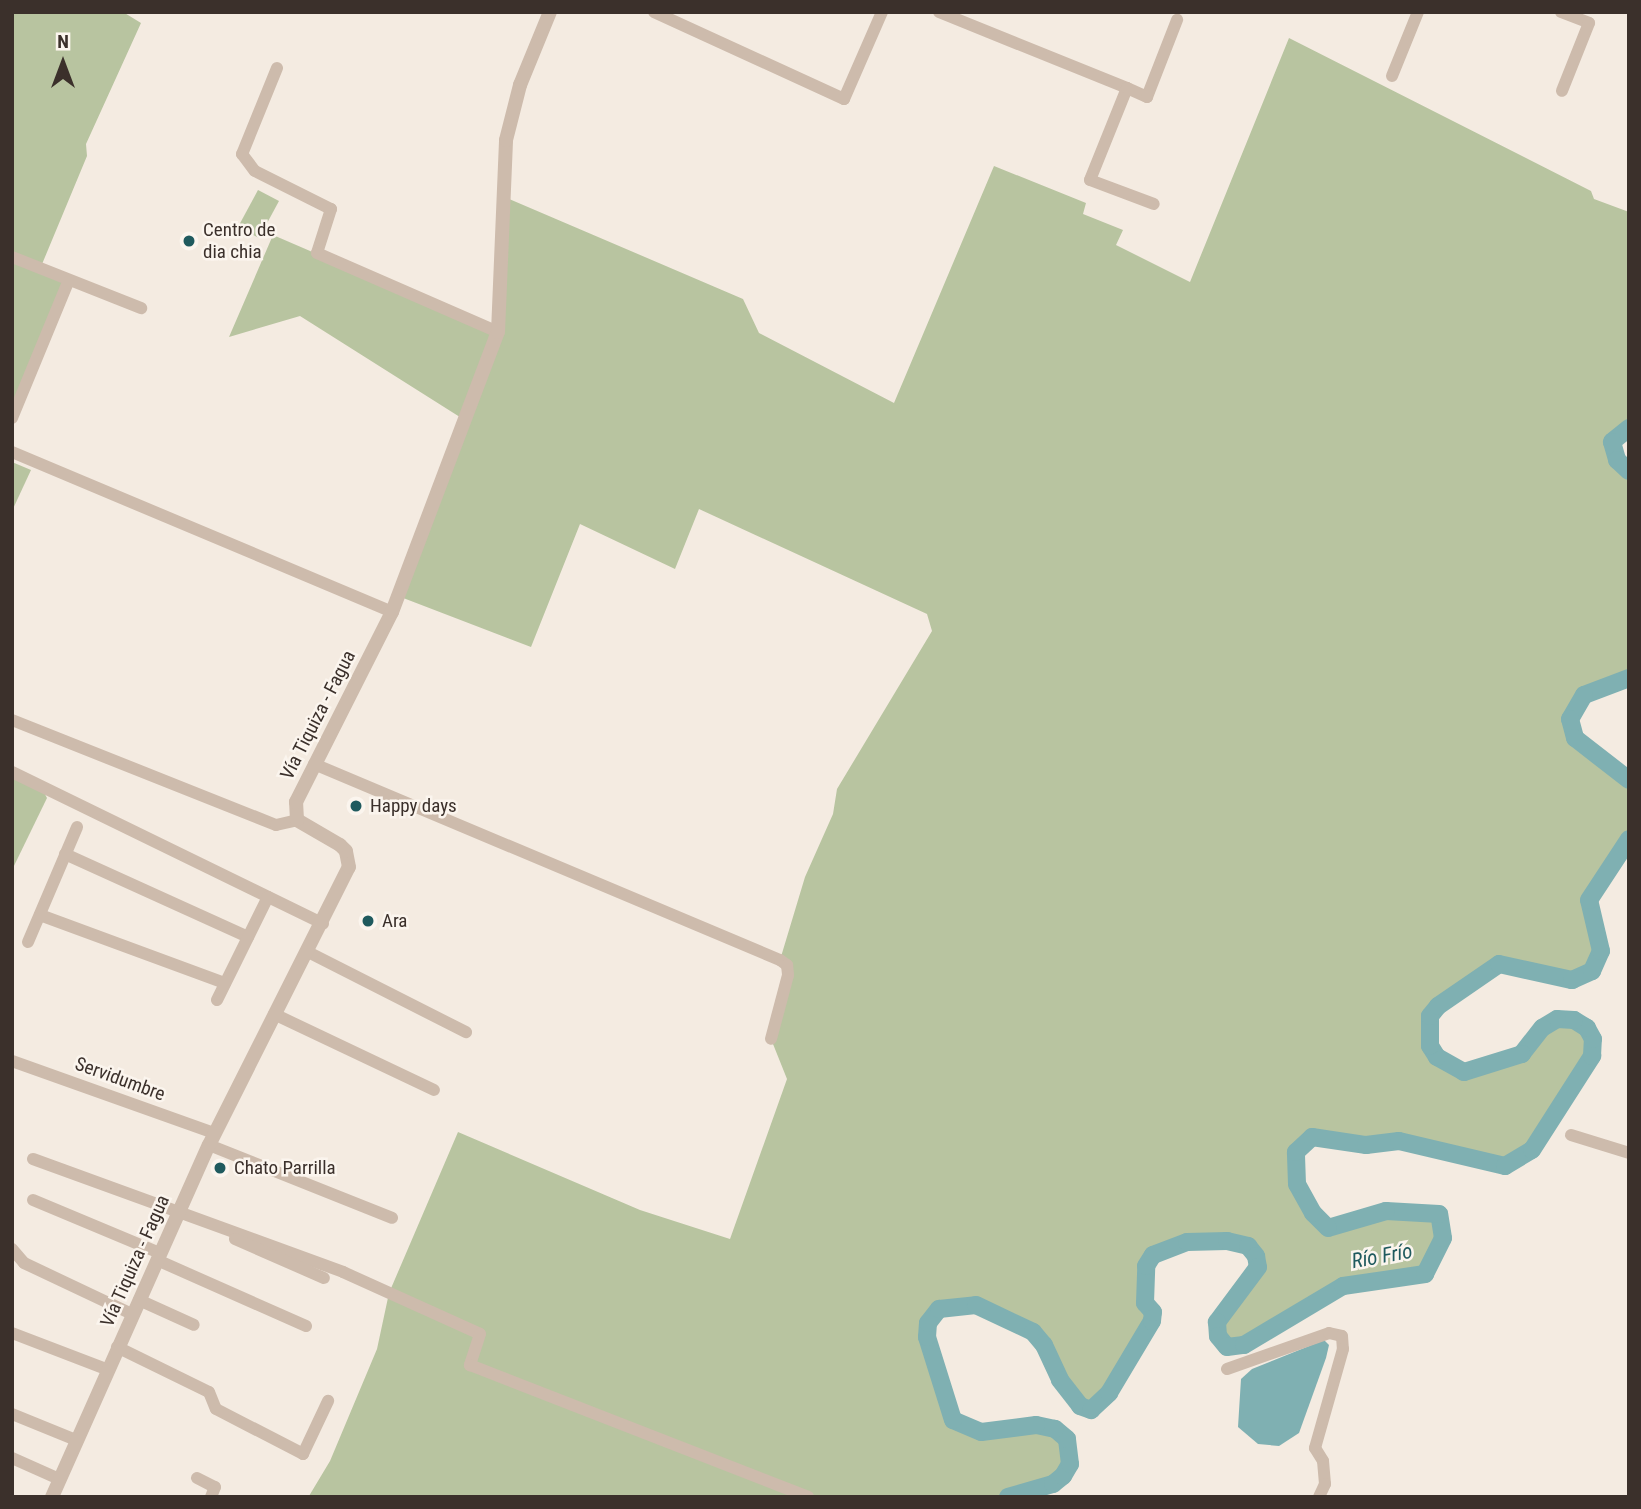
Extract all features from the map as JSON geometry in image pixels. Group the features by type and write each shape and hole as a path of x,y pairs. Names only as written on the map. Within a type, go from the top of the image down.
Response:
{"street":[{"name":"Vía Tiquiza - Fagua","path":"52,1497 106,1369 211,1139 274,1014 310,953 350,858 340,845 297,820 296,802 391,612 498,332 506,140 520,85 550,12"},
{"path":"654,12 844,99 882,12"},
{"path":"939,12 1147,97 1177,20"},
{"path":"1392,76 1418,12"},
{"path":"1562,12 1589,23 1562,91"},
{"path":"277,68 242,154 255,171 331,209 317,253 498,332"},
{"path":"1126,88 1090,180 1154,204"},
{"path":"12,257 68,282 141,308"},
{"path":"12,418 68,282"},
{"path":"12,452 391,612"},
{"path":"12,720 276,825 297,820"},
{"path":"314,764 780,960 787,965 788,975 771,1039"},
{"path":"12,772 323,924"},
{"path":"28,942 77,827"},
{"path":"65,854 248,937"},
{"path":"217,1000 268,897"},
{"path":"40,915 225,983"},
{"path":"310,953 466,1032"},
{"path":"274,1014 434,1090"},
{"name":"Servidumbre","path":"12,1061 211,1139 392,1218"},
{"path":"1571,1135 1629,1153"},
{"path":"33,1159 342,1272 480,1334 470,1365 808,1497"},
{"path":"33,1200 306,1326"},
{"path":"177,1212 324,1278"},
{"path":"12,1249 24,1263 135,1307 194,1325"},
{"path":"12,1333 106,1369"},
{"path":"1227,1369 1329,1333 1342,1336 1343,1349 1315,1448 1323,1461 1325,1484 1318,1497"},
{"path":"117,1347 209,1392 216,1409 303,1454 328,1402"},
{"path":"12,1414 76,1440"},
{"path":"12,1458 59,1479"},
{"path":"197,1478 215,1487 211,1497"}],"green space":[{"path":"12,12 123,12 141,23 86,144 87,156 40,269 68,282 12,418"},
{"path":"1289,38 1591,191 1594,199 1629,212 1629,428 1612,442 1617,460 1629,471 1629,678 1584,695 1570,719 1575,738 1629,780 1629,839 1589,900 1600,961 1592,971 1572,980 1499,964 1438,1006 1430,1016 1430,1046 1437,1057 1465,1072 1522,1054 1542,1028 1557,1019 1574,1020 1587,1028 1593,1039 1592,1056 1545,1135 1515,1163 1505,1166 1399,1141 1366,1145 1312,1137 1302,1142 1294,1161 1297,1184 1321,1225 1342,1225 1386,1211 1439,1214 1443,1238 1425,1274 1343,1286 1244,1345 1227,1347 1218,1336 1217,1322 1258,1267 1256,1256 1248,1246 1226,1241 1187,1242 1153,1255 1146,1266 1145,1303 1153,1312 1152,1321 1109,1393 1091,1410 1080,1406 1060,1380 1044,1345 1033,1332 976,1305 938,1309 928,1323 927,1337 953,1420 981,1432 1036,1425 1055,1429 1067,1439 1070,1464 1063,1476 1034,1490 1008,1497 309,1496 330,1461 377,1349 389,1293 458,1132 640,1210 730,1239 787,1079 771,1039 788,975 780,960 805,877 833,814 837,789 932,631 927,614 699,509 675,569 580,524 531,647 398,596 463,419 300,316 229,337 273,235 498,332 500,195 743,299 759,333 894,403 994,166 1086,203 1083,214 1123,230 1116,245 1190,282"},
{"path":"258,190 279,201 259,238 238,227"},
{"path":"12,462 31,470 12,511"},
{"path":"12,772 40,785 47,798 12,870"}],"water":[{"path":"1324,1340 1329,1345 1326,1358 1299,1433 1279,1446 1258,1444 1238,1427 1241,1379 1252,1369"}],"waterway":[{"name":"Río Frío","path":"1629,428 1612,442 1617,460 1629,471"},
{"name":"Río Frío","path":"1629,678 1584,695 1570,719 1575,738 1629,780"},
{"name":"Río Frío","path":"1008,1497 1053,1484 1063,1476 1070,1464 1067,1439 1055,1429 1036,1425 981,1432 953,1420 927,1337 928,1323 939,1309 976,1305 1033,1332 1044,1345 1060,1380 1080,1406 1091,1410 1109,1393 1152,1321 1153,1312 1145,1303 1146,1266 1153,1255 1187,1242 1227,1241 1248,1246 1256,1256 1258,1267 1217,1322 1218,1336 1227,1347 1244,1345 1343,1286 1425,1274 1443,1238 1439,1214 1386,1211 1328,1228 1313,1213 1297,1184 1296,1152 1312,1137 1366,1145 1399,1141 1505,1166 1532,1150 1592,1056 1593,1039 1587,1028 1574,1020 1557,1019 1542,1028 1522,1054 1464,1072 1437,1057 1430,1046 1430,1016 1438,1006 1499,964 1572,980 1592,971 1601,951 1589,900 1629,839"}],"place":[{"name":"Centro de dia chia","path":"189,241"},
{"name":"Happy days","path":"356,806"},
{"name":"Ara","path":"368,921"},
{"name":"Chato Parrilla","path":"220,1168"}]}
